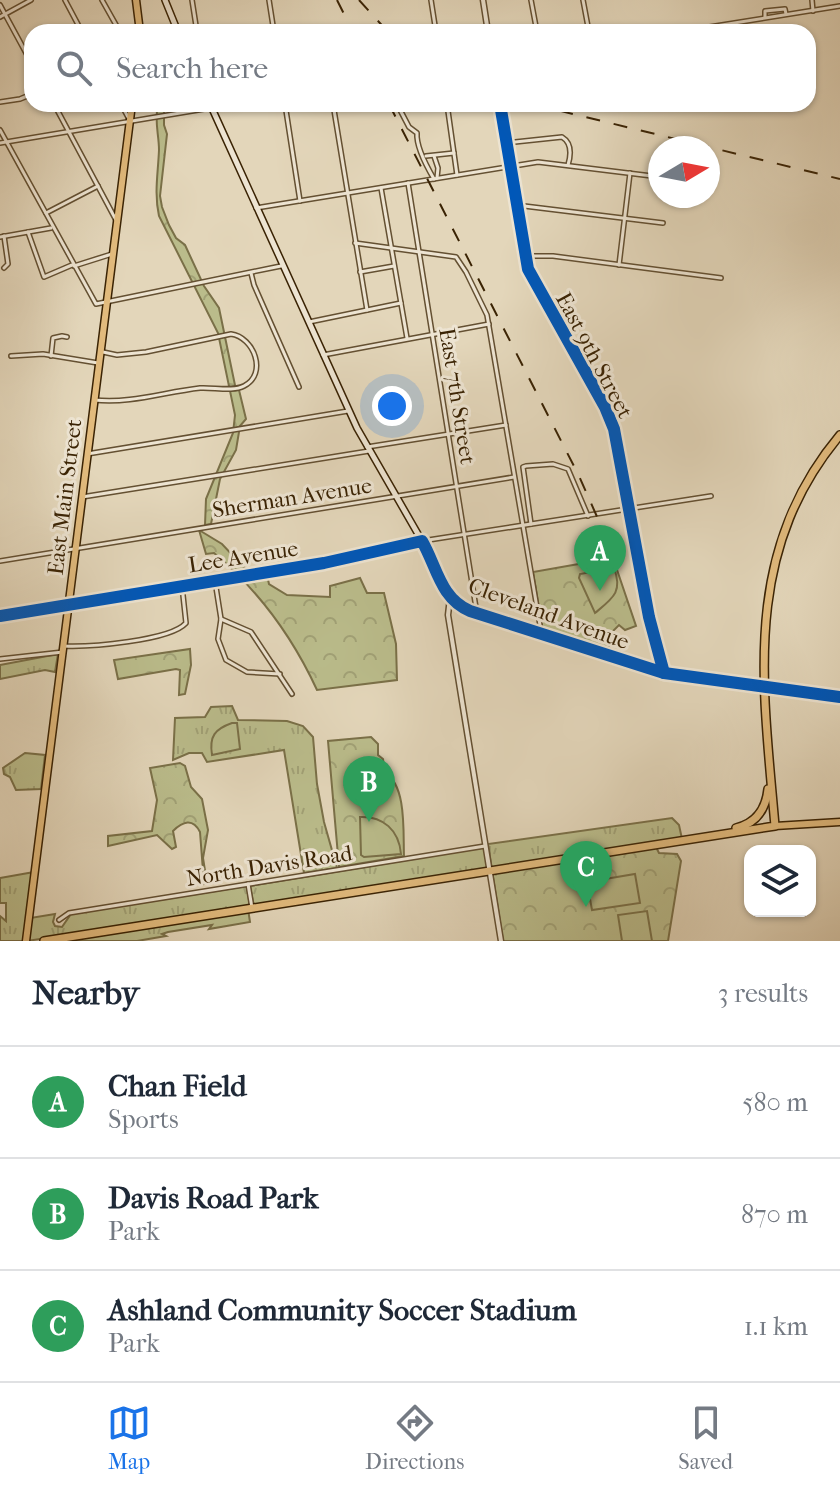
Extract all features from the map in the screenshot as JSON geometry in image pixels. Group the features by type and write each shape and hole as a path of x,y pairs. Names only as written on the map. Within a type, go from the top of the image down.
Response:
{"highway":[{"path":"44,941 775,826 763,643 766,610 779,548 805,487 840,435"},
{"path":"715,835 743,827 759,816 767,800 770,771"}],"main road":[{"path":"136,0 139,24"},
{"path":"165,0 175,24"},
{"name":"East Main Street","path":"26,941 131,112"},
{"name":"Cleveland Avenue","path":"213,112 349,411 422,541 450,598 477,614 664,673 840,697"},
{"path":"775,826 840,822"}],"street":[{"path":"0,17 31,0"},
{"path":"65,0 78,24"},
{"path":"102,0 116,24"},
{"path":"192,0 196,24"},
{"path":"269,0 273,24"},
{"path":"431,0 435,24"},
{"path":"483,0 487,24"},
{"path":"531,0 536,24"},
{"path":"583,0 588,24"},
{"path":"812,0 813,11"},
{"path":"0,5 24,49"},
{"path":"728,24 765,18 765,11 781,8 785,9 786,14 840,6"},
{"path":"0,102 24,97"},
{"path":"58,112 116,220"},
{"path":"125,112 130,121"},
{"path":"0,143 178,112"},
{"path":"286,112 300,201"},
{"path":"334,112 367,310"},
{"path":"401,112 406,124 417,133 417,145 426,156 425,163 436,179"},
{"path":"448,112 457,175"},
{"name":"East 9th Street","path":"501,112 525,256 537,289 611,420 652,629 664,673"},
{"path":"0,130 95,302 105,304 283,266"},
{"path":"506,143 562,137 567,140 570,150 568,166"},
{"path":"426,156 454,153"},
{"path":"434,156 438,168 436,179"},
{"path":"256,208 538,162 648,175"},
{"path":"619,265 630,173"},
{"name":"East 7th Street","path":"408,183 477,614"},
{"path":"46,213 98,186"},
{"path":"381,187 407,338"},
{"path":"516,205 663,223"},
{"path":"4,268 8,264 2,236 53,227"},
{"path":"28,232 44,277 112,254"},
{"path":"355,243 451,256 461,262 490,323 542,635"},
{"path":"525,256 541,255 721,278"},
{"path":"360,272 394,266"},
{"path":"251,273 299,387"},
{"path":"309,322 401,303"},
{"path":"323,355 490,323"},
{"path":"94,400 122,402 201,388 241,388 253,377 256,357 247,340 231,334 146,352 117,355 99,351"},
{"path":"51,356 53,338 67,337"},
{"path":"11,356 51,356 98,363"},
{"path":"87,454 349,411"},
{"path":"82,497 506,425"},
{"path":"531,524 523,467 526,466 553,464 568,469 588,516"},
{"name":"Sherman Avenue","path":"0,561 514,477"},
{"name":"Lee Avenue","path":"0,616 324,563 422,541 711,496"},
{"path":"215,581 221,619 218,639 223,655 229,663 247,672 280,674"},
{"path":"0,659 175,632 186,623 182,586"},
{"path":"450,598 448,615 501,941"},
{"path":"221,619 251,632 292,694"},
{"name":"North Davis Road","path":"59,920 69,913 485,846"},
{"path":"248,884 252,908"}],"green space":[{"path":"157,112 164,112 167,134 160,196 162,207 176,238 185,245 204,286 219,308 236,390 239,390 246,419 240,426 236,450 220,479 211,524 205,525 206,499 233,433 235,415 218,333 159,216"},
{"path":"199,530 222,544 252,576 267,575 269,584 287,595 330,597 330,586 360,578 367,593 384,593 396,644 397,680 317,690 297,652 260,599 214,553 206,554"},
{"path":"613,558 636,626 625,630 619,625 605,639 611,646 603,651 543,633 533,572"},
{"path":"614,568 617,576 615,594 595,613 580,574"},
{"path":"190,649 191,665 185,694 179,695 180,670 176,669 118,679 114,660"},
{"path":"58,654 55,672 45,670 0,679 0,665"},
{"path":"232,706 238,720 287,721 303,726 313,737 317,784 337,868 304,873 284,750 207,762 202,753 189,753 173,760 175,718 205,717 211,707"},
{"path":"237,723 240,749 212,755 214,734"},
{"path":"371,737 378,744 378,755 383,759 385,773 397,788 404,856 339,867 328,741"},
{"path":"25,753 45,755 41,789 16,790 10,777 4,774 3,768"},
{"path":"180,763 185,766 191,787 202,799 208,830 203,858 207,883 204,884 200,832 191,823 184,823 173,831 176,847 172,849 157,835 108,846 108,836 152,831 157,800 150,768"},
{"path":"360,817 376,819 388,826 397,838 401,854 361,855"},
{"path":"672,818 679,825 682,839 492,870 488,844"},
{"path":"655,845 659,853 677,854 681,861 668,941 503,941 492,871"},
{"path":"486,847 490,870 254,907 250,886"},
{"path":"34,872 25,941 0,941 0,916 6,921 6,903 0,903 0,878"},
{"path":"635,874 640,903 592,910 587,882"},
{"path":"247,886 250,907 27,941 30,918 55,914 55,926 62,927 71,914"},
{"path":"248,909 250,922 168,932 162,934 166,936 137,941 50,941"},
{"path":"647,911 652,941 622,941 618,915"}],"railway":[{"path":"337,0 349,24"},
{"path":"359,0 381,24"},
{"path":"393,112 579,476 602,528"},
{"path":"565,112 840,179"}],"cycle path":[{"path":"501,112 528,269 605,407 614,429 649,617 664,673"},
{"path":"0,616 324,563 422,541 446,590 470,611 664,673 840,697"}],"place":[{"name":"Chan Field","path":"600,591"},
{"name":"Davis Road Park","path":"369,822"},
{"name":"Ashland Community Soccer Stadium","path":"586,907"}]}
